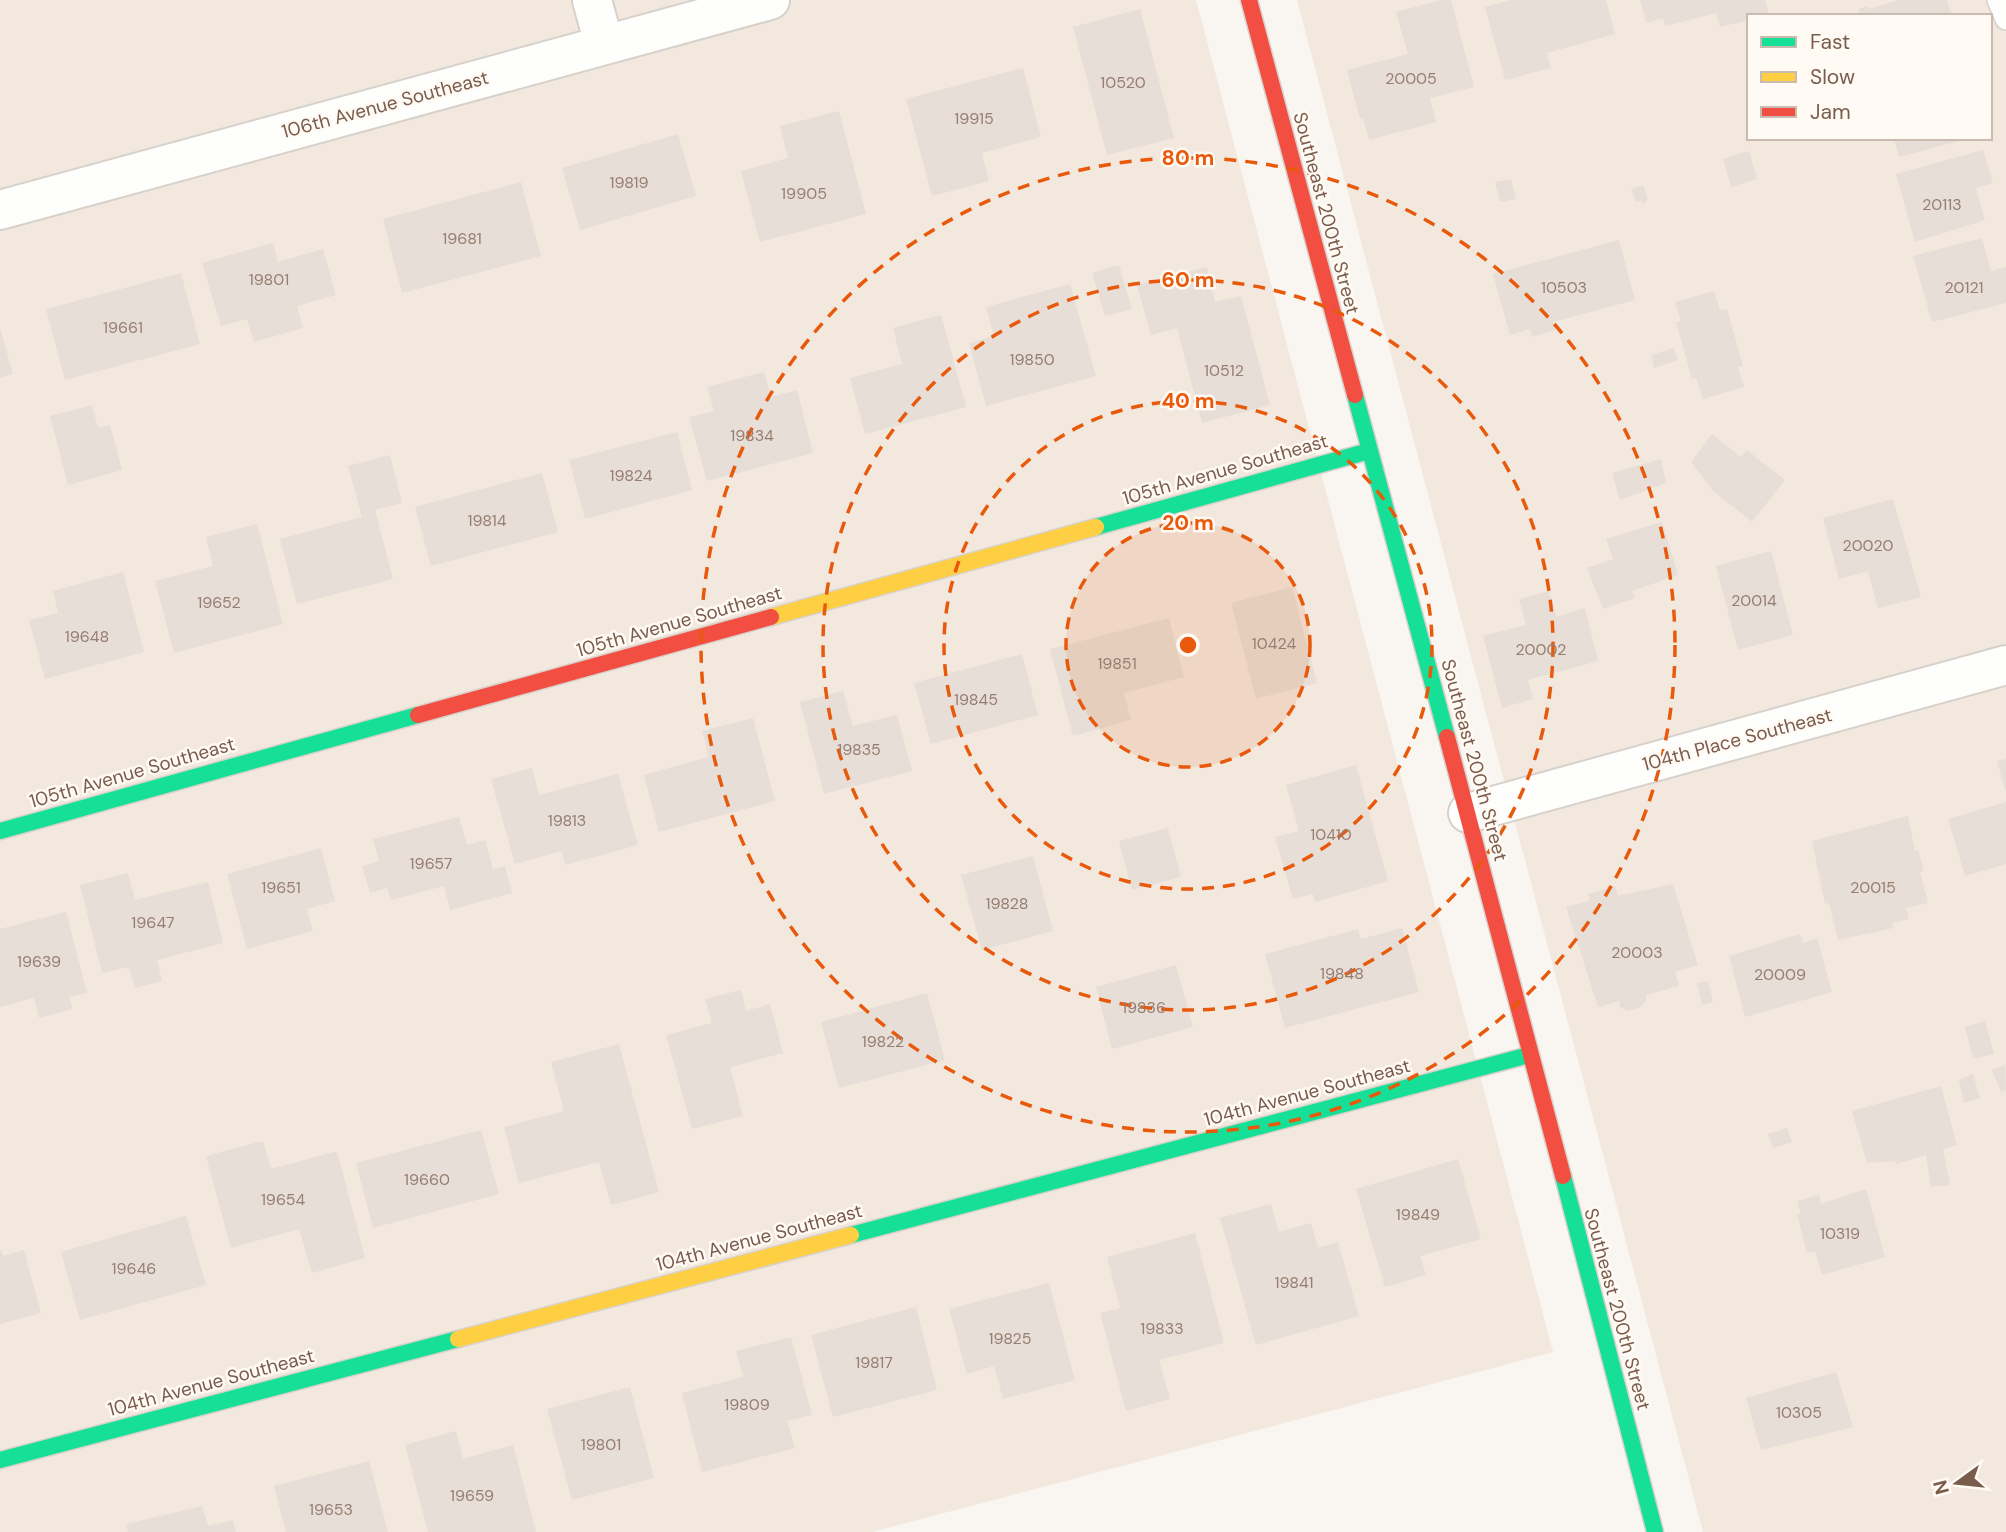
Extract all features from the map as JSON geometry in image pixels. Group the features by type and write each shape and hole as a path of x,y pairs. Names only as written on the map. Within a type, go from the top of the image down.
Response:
{"street":[{"path":"593,0 604,44"},
{"name":"106th Avenue Southeast","path":"0,210 770,0"},
{"name":"Southeast 200th Street","path":"1249,0 1468,813 1655,1532"},
{"name":"105th Avenue Southeast","path":"0,831 1369,451"},
{"name":"104th Place Southeast","path":"1468,813 2006,665"},
{"name":"104th Avenue Southeast","path":"0,1460 1529,1055"}],"lane":[{"path":"1998,0 2006,19"}],"shaded area":[{"path":"0,0 1196,0 1553,1352 872,1532 0,1532"},
{"path":"1297,0 2006,0 2006,1532 1703,1532"}],"building":[{"path":"1441,0 1451,0 1474,87 1430,98 1436,122 1369,140 1363,118 1360,119 1347,70 1408,54 1396,12"},
{"path":"1511,0 1606,0 1615,34 1547,53 1551,68 1505,80 1485,7"},
{"path":"1640,0 1765,0 1769,14 1747,14 1747,20 1720,27 1716,13 1665,26 1663,18 1646,23"},
{"path":"1899,0 1947,0 1951,14 1854,14 1868,6 1869,9"},
{"path":"1140,9 1174,138 1107,155 1073,27"},
{"path":"1023,68 1041,137 982,153 989,181 932,196 906,99"},
{"path":"839,111 866,214 760,242 741,171 788,158 780,126"},
{"path":"678,134 696,196 580,230 562,168"},
{"path":"1895,140 1962,140 1899,157"},
{"path":"1983,150 1993,183 1976,188 1985,220 1915,242 1896,174"},
{"path":"1749,151 1757,179 1731,187 1723,159"},
{"path":"1511,179 1516,199 1500,202 1495,182"},
{"path":"521,182 541,256 402,293 383,219"},
{"path":"1643,185 1648,198 1643,204 1641,200 1636,202 1631,189"},
{"path":"1982,238 1991,271 2006,267 2006,303 1932,322 1913,256"},
{"path":"1619,240 1635,300 1553,322 1555,330 1532,337 1530,329 1510,335 1493,274"},
{"path":"273,243 278,262 323,249 336,295 297,306 303,328 254,342 247,319 221,326 202,263"},
{"path":"1119,265 1132,309 1105,316 1092,273"},
{"path":"1207,267 1215,302 1241,296 1270,405 1202,423 1177,328 1151,335 1137,285"},
{"path":"181,273 200,344 65,380 46,309"},
{"path":"1070,284 1096,376 986,406 969,343 994,336 986,307"},
{"path":"1714,291 1720,310 1727,309 1743,366 1738,367 1744,387 1703,399 1696,378 1692,379 1676,322 1681,321 1675,302"},
{"path":"941,315 966,407 865,434 850,378 902,364 893,328"},
{"path":"0,328 13,374 0,378"},
{"path":"1674,348 1678,360 1654,368 1651,355"},
{"path":"764,372 771,397 797,390 813,453 707,481 689,417 714,411 707,387"},
{"path":"92,405 98,428 110,425 122,470 68,485 50,416"},
{"path":"677,432 692,490 585,519 569,460"},
{"path":"1712,434 1741,457 1747,450 1785,480 1752,522 1713,491 1691,462"},
{"path":"390,455 402,503 375,510 393,579 297,604 280,539 362,517 348,466"},
{"path":"1661,459 1666,483 1620,500 1612,473"},
{"path":"542,473 558,532 431,566 415,507"},
{"path":"1893,499 1921,597 1878,608 1868,571 1839,579 1823,518"},
{"path":"1662,522 1678,575 1632,591 1635,598 1603,609 1587,568 1613,559 1606,539"},
{"path":"257,524 283,624 174,653 155,581 213,566 206,537"},
{"path":"1771,551 1793,635 1738,650 1716,566"},
{"path":"123,572 144,652 45,679 29,620 58,613 53,591"},
{"path":"1292,587 1317,683 1256,699 1231,603"},
{"path":"1549,591 1556,617 1585,608 1598,661 1528,680 1533,699 1502,708 1483,636 1526,625 1519,599"},
{"path":"1169,618 1184,677 1124,693 1131,720 1073,736 1050,649"},
{"path":"1022,654 1038,715 931,744 914,683"},
{"path":"843,691 853,726 897,715 912,771 824,794 800,702"},
{"path":"753,718 775,801 659,832 644,775 709,757 702,731"},
{"path":"2006,759 2006,789 2005,789 1997,761"},
{"path":"1356,765 1388,881 1315,902 1313,894 1293,899 1275,837 1299,831 1286,785"},
{"path":"532,768 539,795 618,774 638,845 565,865 562,851 515,864 491,779"},
{"path":"2006,802 2006,864 1965,876 1948,819"},
{"path":"1908,816 1915,851 1918,850 1924,871 1920,872 1928,903 1906,908 1909,919 1892,923 1893,928 1838,940 1829,903 1825,904 1812,841"},
{"path":"459,817 467,845 485,840 493,869 505,866 512,893 450,910 444,886 391,900 387,888 370,893 362,866 379,861 373,839"},
{"path":"1168,828 1181,877 1132,890 1119,841"},
{"path":"321,848 335,901 307,909 313,931 247,949 227,874"},
{"path":"1033,856 1053,931 982,950 961,875"},
{"path":"128,873 135,900 208,882 223,943 157,960 162,981 135,988 129,967 102,973 80,885"},
{"path":"1673,884 1698,965 1675,972 1679,986 1646,995 1647,999 1641,1007 1627,1011 1620,1007 1619,1001 1598,1007 1566,907 1590,901 1588,894 1615,886 1618,896"},
{"path":"66,912 87,993 69,997 73,1009 39,1018 34,998 0,1007 0,929"},
{"path":"1402,928 1419,992 1285,1028 1265,954 1358,929 1361,939"},
{"path":"1800,934 1803,943 1817,938 1832,992 1745,1017 1729,956"},
{"path":"1176,965 1193,1027 1112,1049 1096,987"},
{"path":"1708,981 1713,1002 1702,1005 1697,983"},
{"path":"741,990 746,1011 770,1004 783,1053 730,1067 743,1116 692,1129 666,1035 712,1023 705,999"},
{"path":"927,993 945,1060 839,1088 821,1022"},
{"path":"1985,1021 1994,1054 1973,1059 1965,1027"},
{"path":"619,1044 659,1192 611,1205 599,1162 519,1183 504,1127 564,1111 551,1062"},
{"path":"2005,1065 2006,1090 2001,1092 1992,1070"},
{"path":"1973,1074 1980,1098 1964,1103 1959,1080"},
{"path":"1941,1086 1957,1145 1943,1149 1950,1185 1931,1187 1926,1155 1896,1164 1895,1161 1867,1163 1852,1111"},
{"path":"1787,1128 1792,1142 1773,1148 1768,1134"},
{"path":"481,1130 499,1194 373,1228 356,1163"},
{"path":"263,1141 271,1169 337,1151 365,1258 312,1273 299,1229 231,1248 206,1156"},
{"path":"1458,1159 1481,1239 1420,1256 1426,1275 1385,1287 1356,1189"},
{"path":"1866,1189 1885,1257 1822,1275 1815,1251 1807,1253 1797,1214 1801,1213 1797,1201 1819,1195 1821,1204"},
{"path":"1271,1204 1279,1232 1311,1223 1318,1248 1338,1242 1359,1316 1256,1345 1220,1218"},
{"path":"186,1216 206,1285 80,1320 61,1252"},
{"path":"1195,1233 1224,1343 1159,1360 1170,1399 1126,1411 1100,1313 1120,1308 1107,1257"},
{"path":"0,1249 3,1256 24,1250 41,1313 0,1324"},
{"path":"1049,1283 1075,1380 1003,1399 994,1366 967,1374 949,1309"},
{"path":"916,1307 937,1390 833,1417 811,1335"},
{"path":"791,1337 812,1415 787,1421 795,1448 702,1472 682,1393 743,1377 736,1351"},
{"path":"1836,1372 1853,1427 1761,1450 1746,1398"},
{"path":"630,1387 654,1478 572,1500 547,1409"},
{"path":"456,1431 463,1459 513,1445 536,1532 428,1532 405,1445"},
{"path":"369,1461 388,1532 286,1532 274,1486"},
{"path":"202,1506 208,1526 233,1520 236,1532 128,1532 126,1524"}],"traffic: fast":[{"path":"1355,395 1447,737"},
{"path":"1096,527 1369,451"},
{"path":"0,831 418,715"},
{"path":"851,1235 1529,1055"},
{"path":"1563,1176 1655,1532"},
{"path":"0,1460 458,1339"}],"traffic: slow":[{"path":"771,617 1096,527"},
{"path":"458,1339 851,1235"}],"traffic: jam":[{"path":"1249,0 1355,395"},
{"path":"418,715 771,617"},
{"path":"1447,737 1563,1176"}]}
